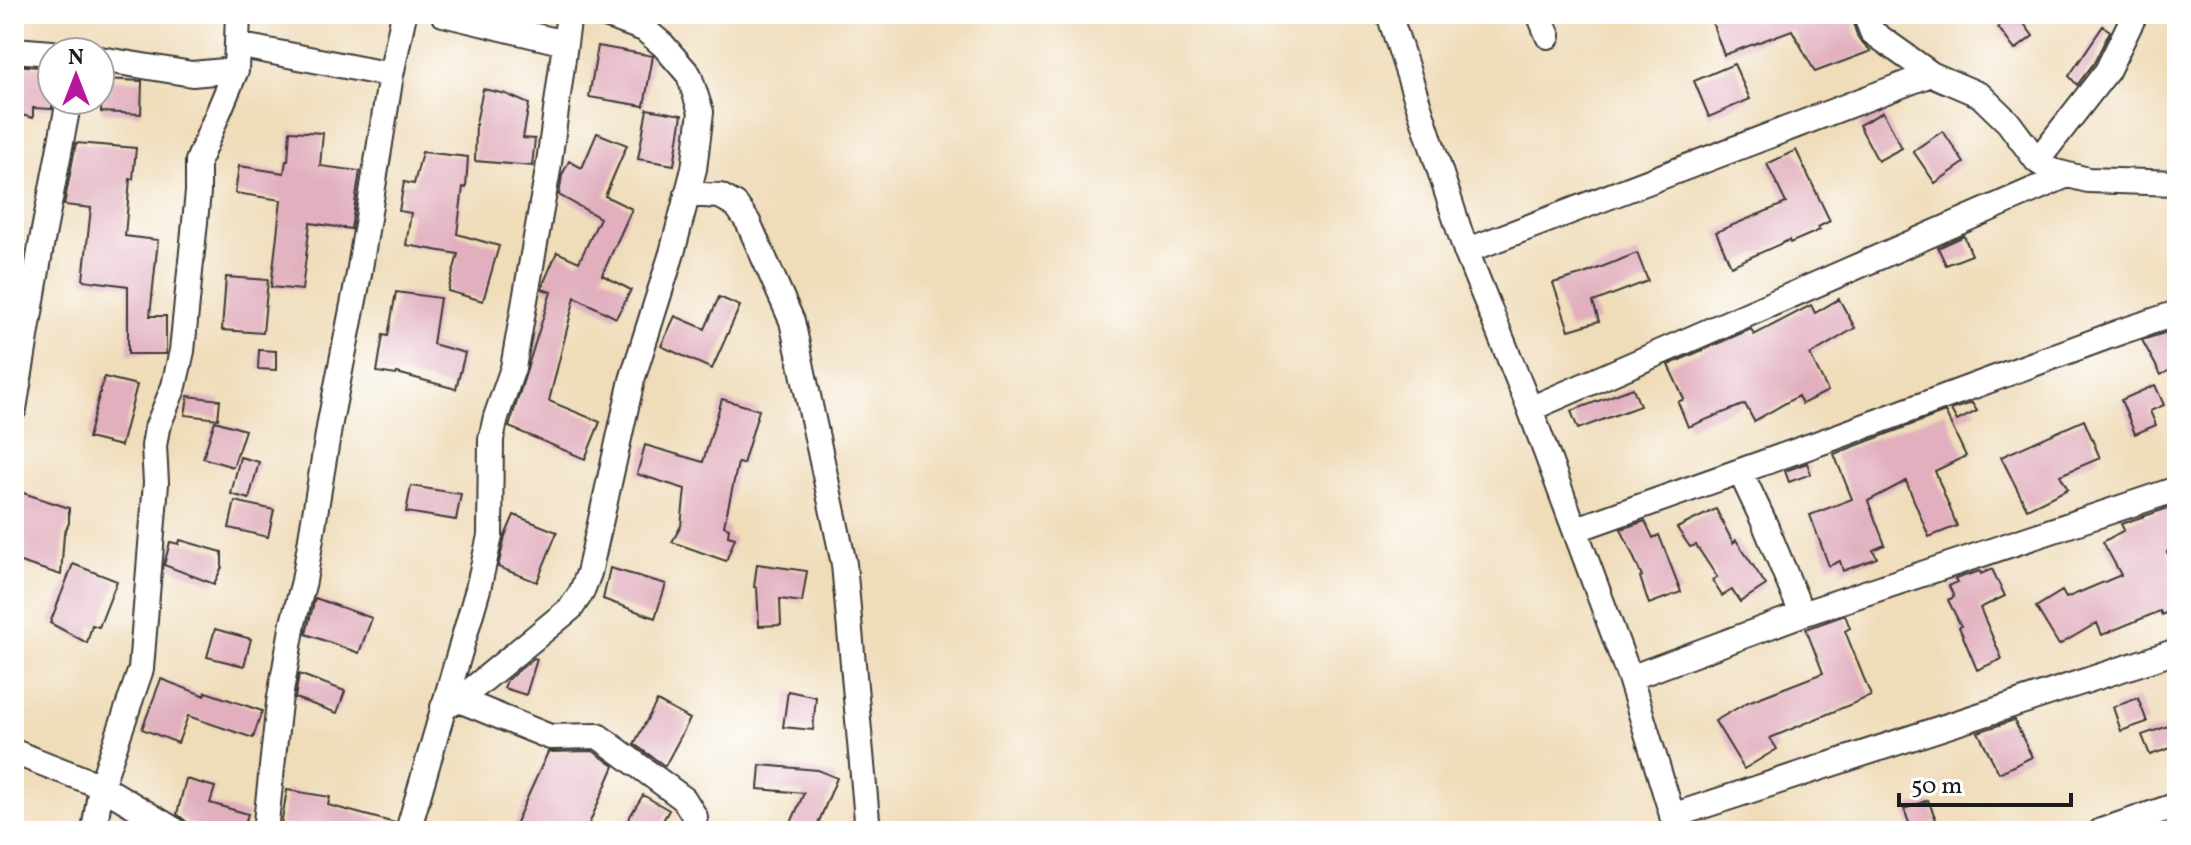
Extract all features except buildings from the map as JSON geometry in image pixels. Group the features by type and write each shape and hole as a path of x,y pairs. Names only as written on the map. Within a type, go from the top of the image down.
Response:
{"street":[{"path":"94,831 101,786 141,669 156,483 154,446 182,351 198,192 198,161 236,58 238,14"},
{"path":"265,831 293,623 304,581 404,14"},
{"path":"443,14 565,43"},
{"path":"408,831 451,703 490,536 491,439 513,368 548,170 569,14"},
{"path":"451,703 571,608 581,593 589,573 632,380 672,253 696,158 701,112 689,75 644,29 603,14"},
{"path":"1389,14 1466,251 1577,529 1630,678 1674,824 2177,651"},
{"path":"1865,14 1872,32 1931,74 1980,95 2008,122 2037,161 2065,176 2088,180 2177,183"},
{"path":"2037,161 2107,71 2135,14"},
{"path":"14,50 36,52"},
{"path":"116,62 192,74 236,58 391,75"},
{"path":"1466,251 1931,74"},
{"path":"14,409 66,116"},
{"path":"1530,409 2065,176"},
{"path":"687,194 720,196 736,205 748,222 792,321 844,564 868,831"},
{"path":"1577,529 2177,313"},
{"path":"1740,471 1802,614"},
{"path":"1630,678 1802,614 2177,489"},
{"path":"451,703 550,737 598,736 684,799 695,817 691,831"},
{"path":"14,752 101,786 176,831"},
{"path":"2101,831 2177,805"}]}
